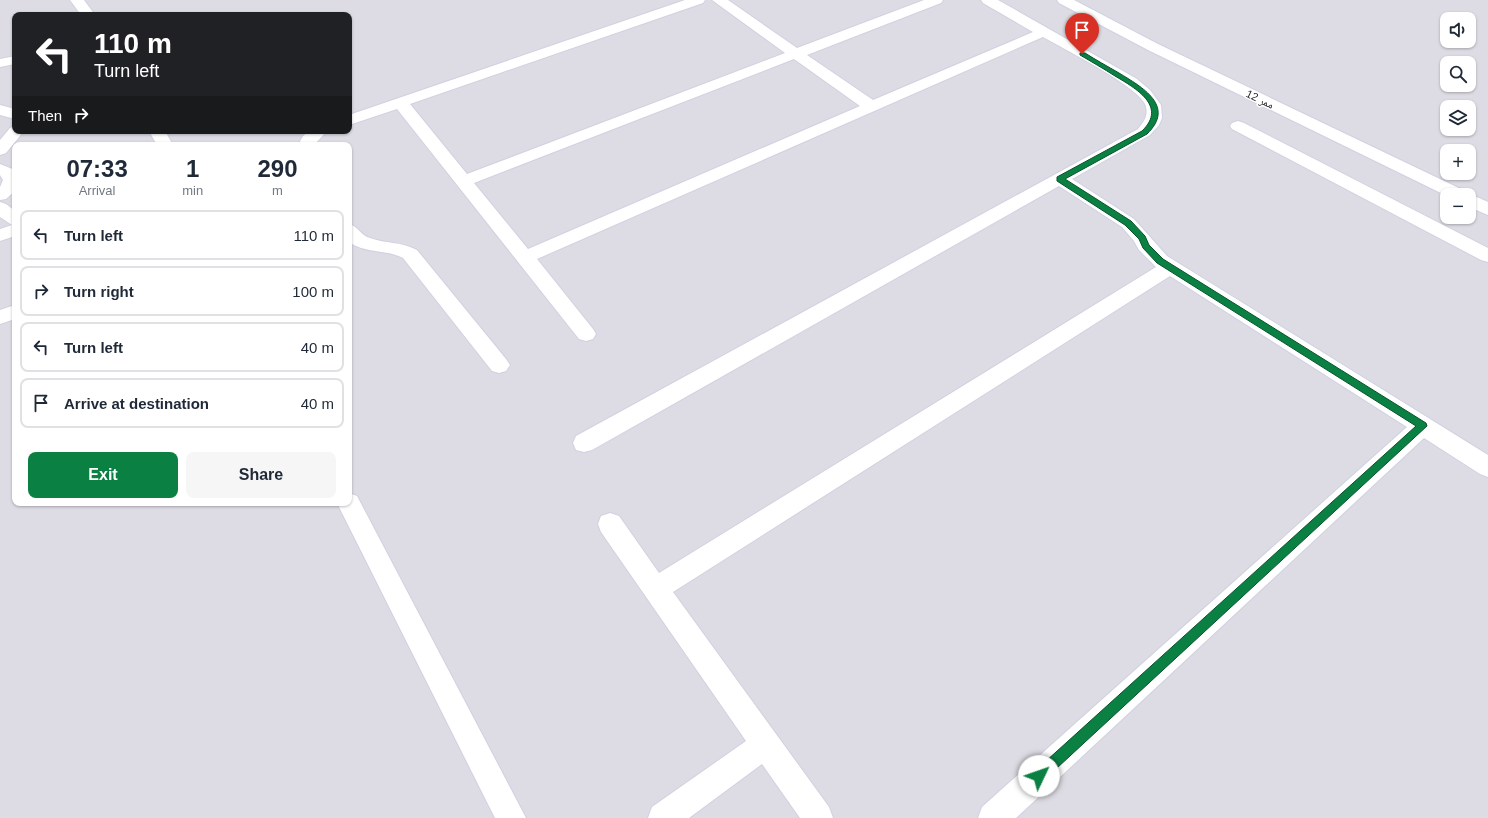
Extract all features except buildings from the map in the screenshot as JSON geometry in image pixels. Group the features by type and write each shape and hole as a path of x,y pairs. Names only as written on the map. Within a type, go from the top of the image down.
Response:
{"street":[{"path":"77,0 86,12"},
{"path":"352,119 698,0"},
{"path":"719,0 872,107"},
{"path":"464,181 936,0"},
{"path":"584,443 1060,179 1144,132 1151,126 1155,112 1153,104 1148,96 1132,82 988,0"},
{"name":"ممر 12","path":"1064,0 1153,47 1445,188"},
{"path":"525,258 1044,32"},
{"path":"0,62 12,60"},
{"path":"400,102 586,334"},
{"path":"0,110 12,113"},
{"path":"1238,126 1488,256"},
{"path":"0,150 13,134"},
{"path":"308,142 315,134"},
{"path":"0,170 8,172 12,180 5,198 12,213"},
{"path":"1060,179 1128,223 1142,238 1152,254 1170,267 1488,467"},
{"path":"1476,203 1488,209"},
{"path":"0,235 12,231"},
{"path":"352,235 364,243 399,248 410,254 499,366"},
{"path":"656,589 1170,267"},
{"path":"0,317 12,313"},
{"path":"993,818 1423,426"},
{"path":"351,506 511,818"},
{"path":"610,524 818,818"},
{"path":"663,818 766,744"}],"shaded area":[{"path":"0,0 1488,0 1488,818 0,818"}],"route":[{"path":"1039,776 1423,426 1160,261 1152,254 1136,230 1128,223 1060,179 1144,132 1151,126 1154,119 1155,112 1153,104 1141,89 1132,82 1082,54"}]}
